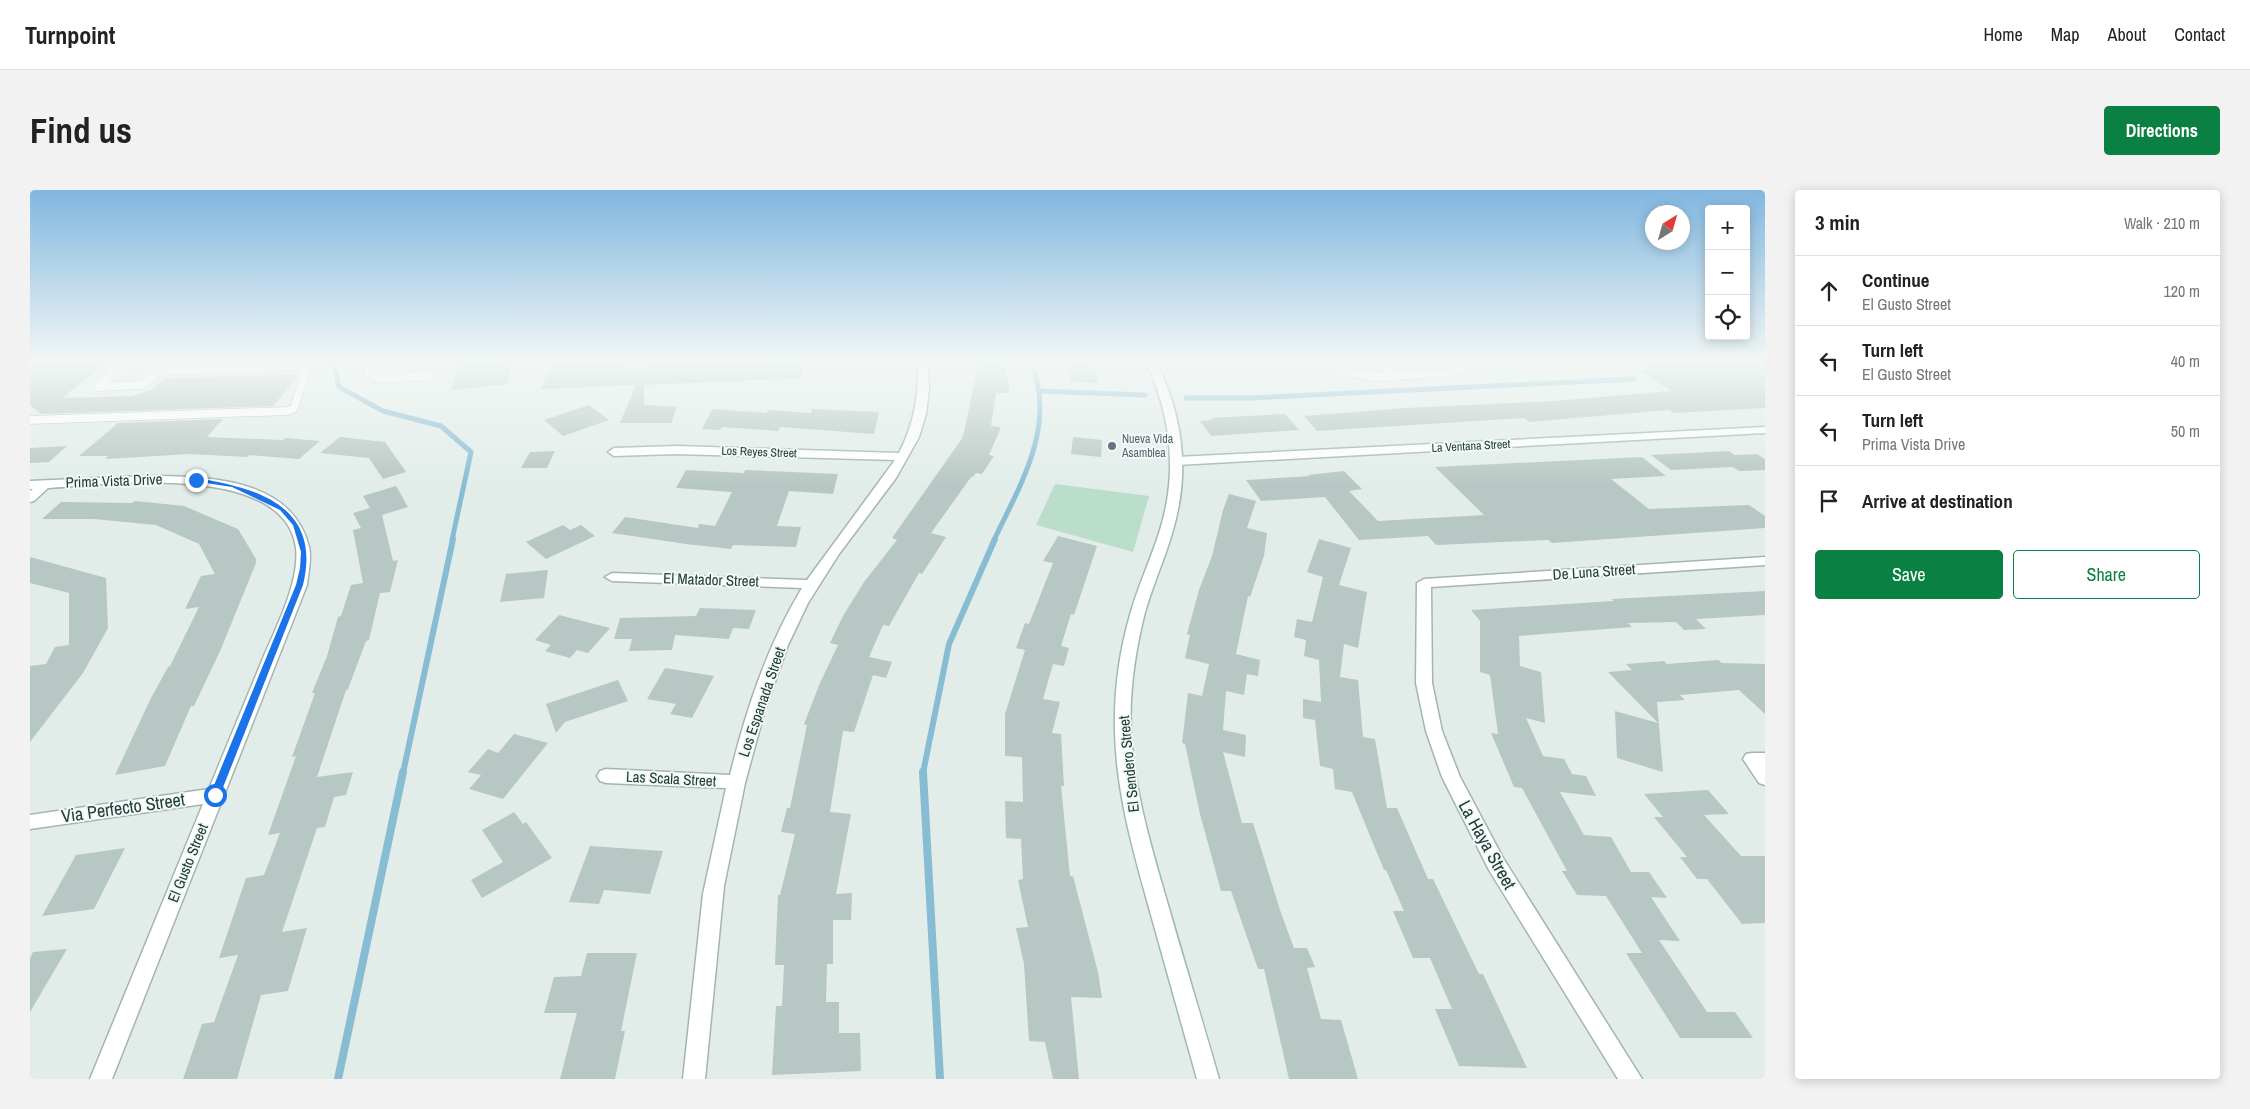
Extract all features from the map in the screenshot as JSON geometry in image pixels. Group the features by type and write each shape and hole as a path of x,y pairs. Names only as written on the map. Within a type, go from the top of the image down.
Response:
{"street":[{"name":"Los Espanada Street","path":"694,1079 713,894 736,782 780,645 812,584 843,538 886,486 904,457 920,418 923,403"},
{"name":"El Sendero Street","path":"1169,403 1176,442 1176,497 1138,614 1124,671 1123,732 1131,803 1139,837 1208,1079"},
{"name":"La Ventana Street","path":"1177,461 1765,430"},
{"name":"Los Reyes Street","path":"614,452 677,450 904,457"},
{"name":"Prima Vista Drive","path":"30,485 154,479 202,480 240,488 282,509"},
{"path":"30,498 45,484"},
{"name":"El Gusto Street","path":"100,1079 300,585 304,568 302,538 296,525 282,509"},
{"name":"De Luna Street","path":"1424,583 1765,561"},
{"name":"El Matador Street","path":"612,576 812,584"},
{"name":"La Haya Street","path":"1424,583 1424,682 1433,727 1451,777 1496,864 1631,1079"},
{"path":"1765,759 1752,760 1765,778"},
{"name":"Las Scala Street","path":"606,776 736,782"},
{"name":"Via Perfecto Street","path":"30,822 215,795"}],"lane":[{"path":"30,420 288,411 294,408 295,403"}],"green space":[{"path":"1055,484 1149,496 1133,552 1036,525"}],"building":[{"path":"30,403 275,403 273,406 41,414"},
{"path":"628,403 677,407 671,423 620,423"},
{"path":"970,403 994,403 991,426 1001,427 989,455 994,456 982,474 976,473 971,477 931,533 946,537 922,574 919,573 889,626 883,625 869,657 892,662 886,678 873,675 854,732 843,731 830,812 851,814 836,894 852,893 851,920 833,920 833,964 827,964 826,1002 839,1002 839,1033 860,1033 861,1071 772,1075 776,1006 782,1006 784,965 775,965 778,895 780,895 795,834 781,832 787,808 790,808 807,725 804,724 820,683 838,645 830,643 843,616 864,582 897,540 892,538 961,440"},
{"path":"1501,403 1765,403 1765,408 1673,413 1669,410 1529,422 1525,418 1317,431 1304,416 1406,408"},
{"path":"589,405 609,420 563,436 544,420"},
{"path":"712,409 767,413 768,410 811,413 812,409 879,412 874,434 780,427 778,431 722,427 720,430 702,429"},
{"path":"1285,414 1299,430 1211,436 1200,421 1213,420 1211,418"},
{"path":"223,419 207,437 283,440 285,438 320,441 299,459 249,455 247,457 190,454 105,459 108,456 79,456 118,423"},
{"path":"340,437 385,442 406,472 383,479 369,458 320,453"},
{"path":"1073,437 1102,440 1101,457 1071,454"},
{"path":"67,446 49,462 30,463 30,448"},
{"path":"555,451 547,468 521,468 530,452"},
{"path":"1729,451 1734,455 1757,454 1765,459 1765,470 1739,471 1733,467 1671,470 1651,455"},
{"path":"1642,457 1666,476 1611,479 1649,509 1749,505 1765,516 1765,528 1552,543 1548,540 1436,545 1428,536 1359,540 1325,497 1261,501 1246,480 1310,476 1308,475 1344,471 1362,489 1349,491 1378,521 1484,515 1435,467"},
{"path":"686,470 744,473 745,470 838,474 833,494 789,491 777,526 801,527 796,547 733,545 731,549 612,533 625,517 698,528 699,524 715,526 732,492 676,488"},
{"path":"396,486 408,507 382,515 393,561 398,560 390,592 380,593 369,640 366,641 346,690 317,777 353,772 346,795 334,797 325,827 317,828 282,932 307,928 288,991 261,995 237,1079 183,1079 202,1024 214,1022 238,955 219,958 246,878 264,875 280,833 268,835 296,756 292,757 315,693 312,693 327,656 338,617 341,616 351,585 363,583 353,530 361,528 353,513 370,508 363,496"},
{"path":"1229,494 1256,501 1247,528 1267,533 1264,556 1250,597 1248,596 1236,654 1260,660 1258,676 1247,674 1244,695 1226,691 1223,730 1246,735 1245,757 1223,752 1242,823 1253,823 1294,948 1307,948 1315,967 1307,968 1321,1019 1341,1020 1358,1079 1289,1079 1264,969 1258,969 1231,891 1221,891 1200,814 1185,744 1182,743 1188,693 1202,696 1209,664 1185,658 1190,635 1187,634 1199,590 1212,556 1223,510"},
{"path":"135,501 184,506 238,529 256,559 256,563 221,649 194,706 191,706 165,766 115,775 150,700 170,666 199,607 185,609 201,576 215,574 199,544 156,525 94,519 42,519 61,502 132,503"},
{"path":"563,525 570,530 581,525 595,536 546,559 526,542"},
{"path":"1058,536 1097,546 1074,615 1071,614 1061,646 1069,648 1064,666 1053,664 1043,699 1060,702 1052,733 1061,734 1064,786 1061,786 1070,876 1073,876 1098,972 1102,998 1071,997 1079,1079 1053,1079 1045,1042 1029,1041 1024,964 1016,928 1028,927 1018,880 1023,879 1021,839 1006,838 1005,801 1023,802 1022,757 1005,756 1005,714 1025,650 1016,648 1025,623 1029,624 1053,563 1043,561"},
{"path":"1319,539 1351,548 1339,585 1367,592 1358,648 1344,644 1340,677 1358,680 1363,737 1375,739 1387,808 1397,808 1428,879 1433,879 1479,974 1483,974 1527,1068 1459,1066 1435,1009 1452,1009 1430,958 1413,958 1393,911 1404,911 1386,870 1384,870 1352,792 1335,789 1333,769 1320,766 1315,720 1303,718 1303,699 1321,702 1319,660 1304,656 1306,640 1294,637 1297,619 1312,622 1323,577 1307,572"},
{"path":"30,557 106,578 108,628 83,673 30,742 30,666 46,664 55,647 69,645 69,593 30,583"},
{"path":"548,570 544,598 500,602 506,574"},
{"path":"1765,591 1765,615 1696,619 1706,629 1684,630 1676,622 1628,623 1632,627 1519,636 1520,666 1541,672 1545,723 1526,718 1543,756 1564,759 1572,774 1586,776 1596,796 1560,792 1584,835 1611,837 1631,872 1649,872 1667,898 1651,897 1680,941 1659,940 1707,1012 1735,1012 1753,1038 1680,1038 1626,953 1642,953 1606,896 1577,895 1562,871 1567,871 1522,788 1514,787 1491,733 1498,734 1490,675 1480,672 1480,621 1471,610 1614,601 1612,599"},
{"path":"700,608 756,610 749,629 733,628 729,639 675,635 672,650 629,651 632,639 614,639 620,618 696,616"},
{"path":"559,615 610,628 588,653 577,650 570,658 545,651 551,645 535,640"},
{"path":"1718,660 1722,663 1765,664 1765,714 1739,690 1680,695 1685,700 1657,702 1663,772 1617,758 1615,711 1658,723 1608,672 1632,670 1626,664 1664,661 1667,664"},
{"path":"665,668 714,676 692,718 670,714 676,704 647,699"},
{"path":"618,680 628,701 565,722 556,733 546,704"},
{"path":"514,734 548,743 503,799 469,789 481,775 468,772 488,749 498,753"},
{"path":"1708,790 1729,814 1704,815 1741,856 1765,856 1765,923 1742,924 1707,879 1697,879 1680,857 1687,857 1654,817 1663,817 1644,794"},
{"path":"514,812 523,824 526,822 552,858 482,898 471,880 503,862 482,830"},
{"path":"590,846 663,851 650,894 604,890 599,904 569,902"},
{"path":"125,848 94,909 42,916 76,855"},
{"path":"67,949 30,1012 30,958 33,952"},
{"path":"587,953 637,953 621,1031 625,1031 615,1079 560,1079 577,1013 544,1013 554,977 581,976"}],"waterway":[{"path":"369,403 383,411 441,426 471,452 452,540"},
{"path":"994,540 1015,497 1032,454 1038,431 1040,403"},
{"path":"403,773 453,539"},
{"path":"923,773 949,644 995,539"},
{"path":"338,1079 403,772"},
{"path":"923,773 940,1079"}],"place":[{"name":"Nueva Vida Asamblea","path":"1112,446"}],"route":[{"path":"196,480 216,482 247,490 282,509 296,525 302,538 304,552 304,568 300,585 215,795"}]}
